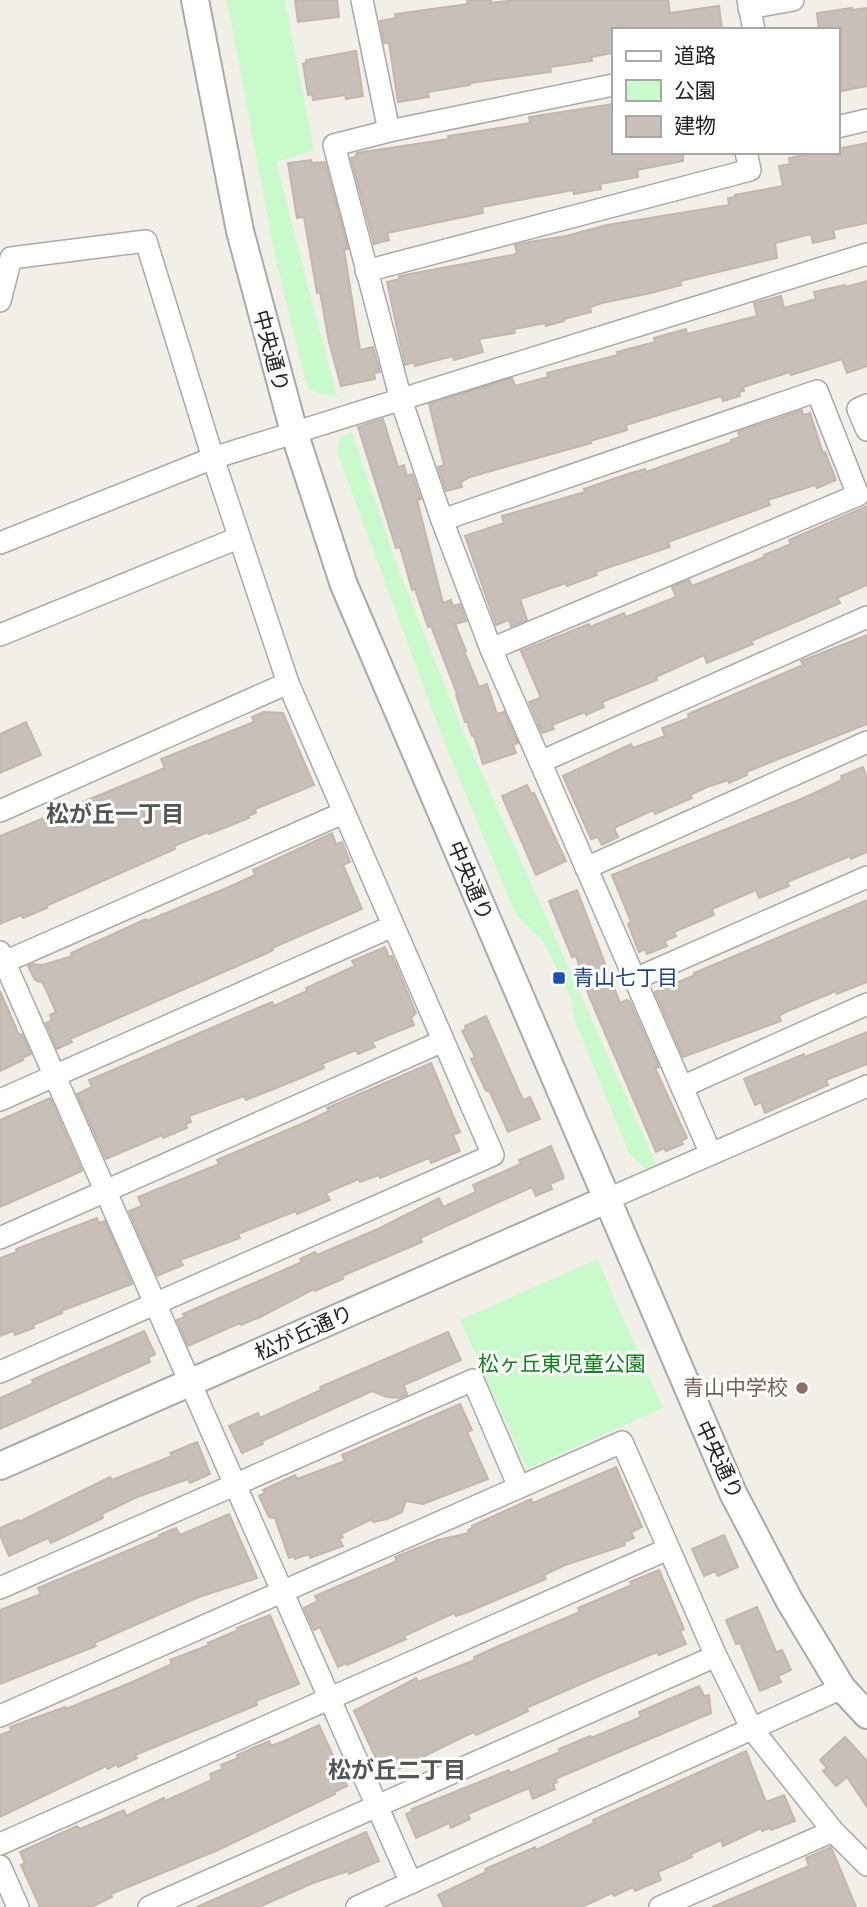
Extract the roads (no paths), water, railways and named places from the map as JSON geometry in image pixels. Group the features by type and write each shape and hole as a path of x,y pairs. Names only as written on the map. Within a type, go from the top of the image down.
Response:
{"street":[{"name":"中央通り","path":"195,0 240,231 294,432 344,584 733,1493 789,1600 842,1688 867,1715"},
{"path":"362,0 389,131"},
{"path":"754,28 749,4 793,0"},
{"path":"612,85 389,131 334,145 401,400 442,520 491,649 711,1154"},
{"path":"839,127 867,120"},
{"path":"366,271 750,170 746,154"},
{"path":"0,301 12,258 146,241 213,458 288,683 493,1155 0,1373"},
{"path":"0,543 213,458 867,254"},
{"path":"442,520 817,391 858,495 491,649"},
{"path":"867,405 858,409 867,430"},
{"path":"0,635 239,538"},
{"path":"540,762 867,617"},
{"path":"0,811 288,683"},
{"path":"586,868 867,743"},
{"path":"343,813 2,960 411,1883"},
{"path":"635,979 867,877"},
{"path":"0,1100 393,926"},
{"path":"682,1087 867,1004"},
{"path":"0,1238 443,1041"},
{"path":"608,1199 867,1086"},
{"name":"松が丘通り","path":"0,1466 608,1199"},
{"path":"0,1588 473,1380 519,1487"},
{"path":"0,1716 622,1442 716,1656 752,1729 833,1831 867,1865"},
{"path":"0,1844 668,1549"},
{"path":"149,1907 716,1656"},
{"path":"357,1907 842,1688"},
{"path":"660,1907 833,1831"},
{"path":"0,1866 18,1907"}],"place":[{"name":"青山七丁目","path":"559,978"},
{"name":"青山中学校","path":"802,1388"}],"district":[{"name":"松が丘一丁目","path":"115,814"},
{"name":"松が丘二丁目","path":"397,1770"}],"park label":[{"name":"松ヶ丘東児童公園","path":"562,1364"}]}
